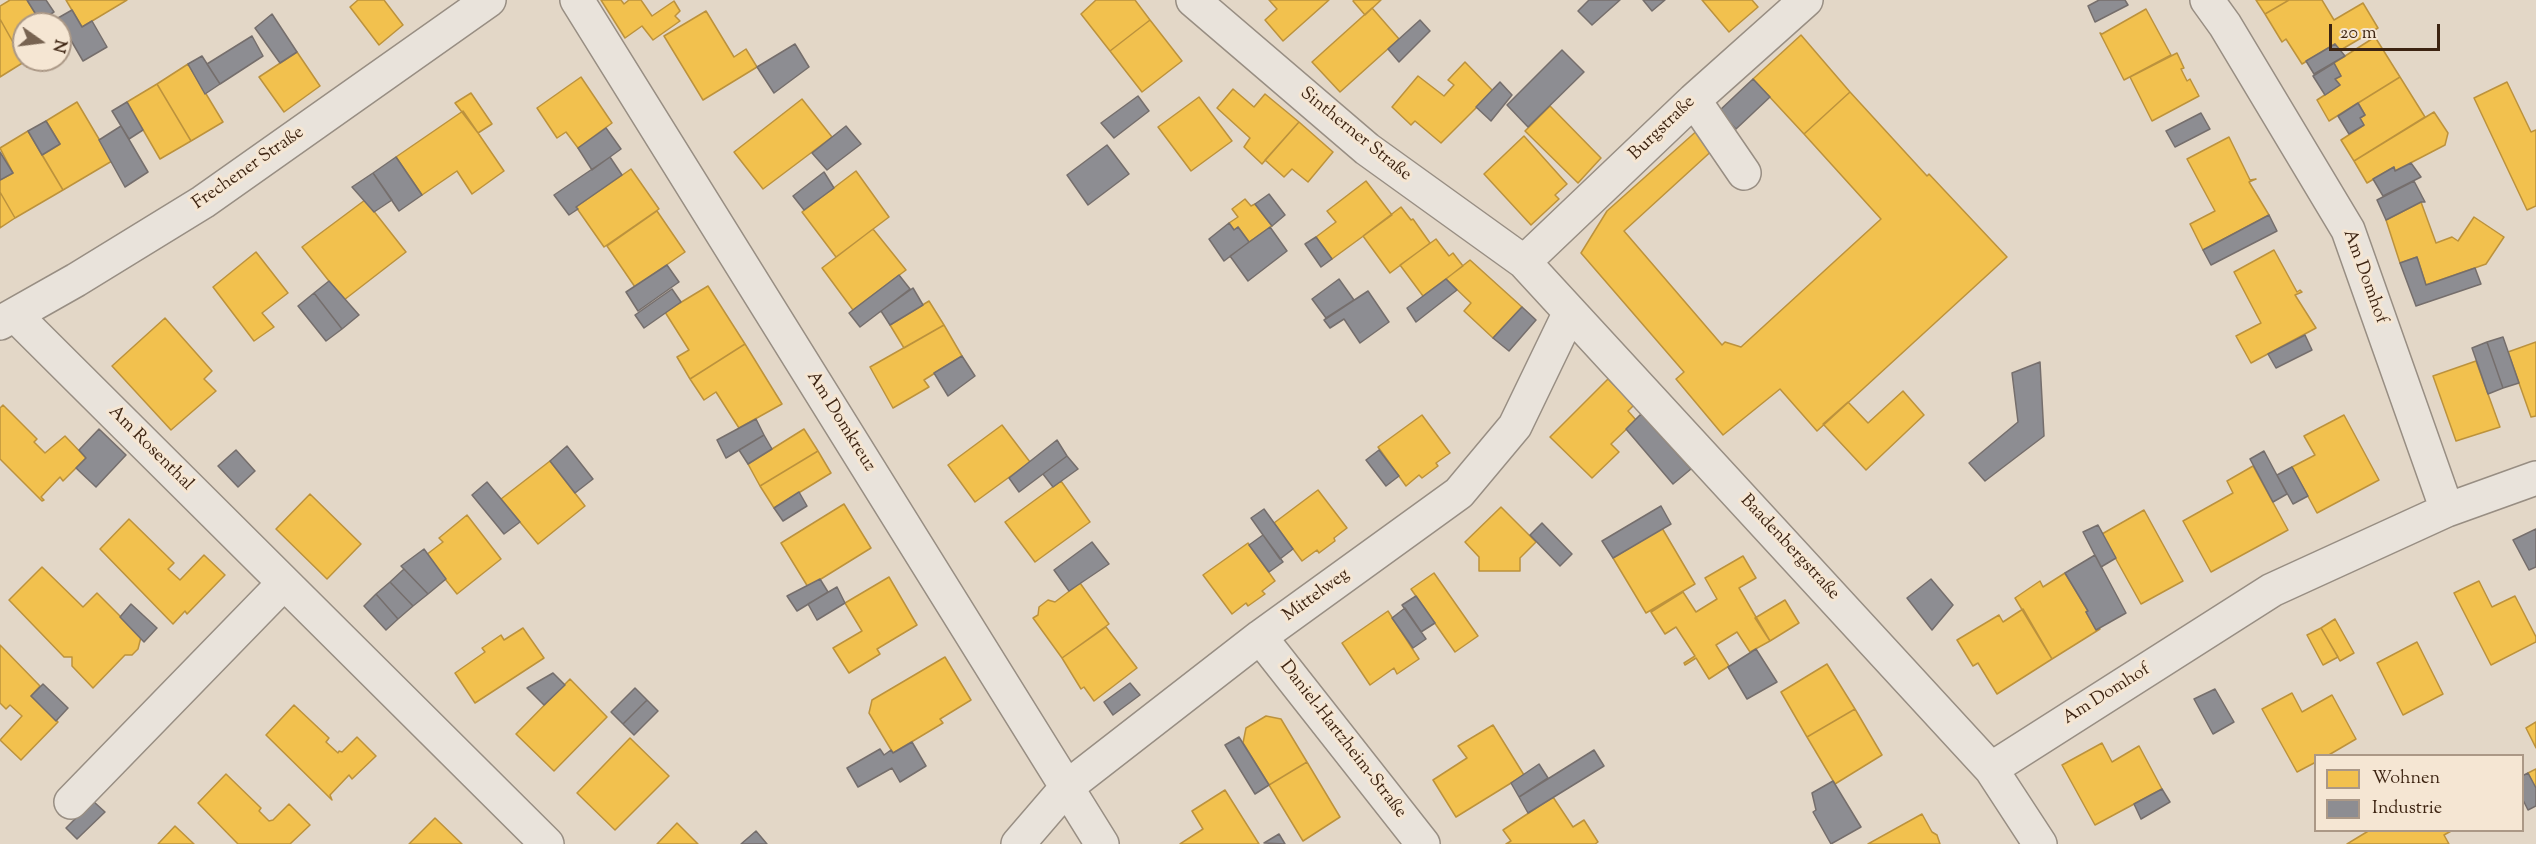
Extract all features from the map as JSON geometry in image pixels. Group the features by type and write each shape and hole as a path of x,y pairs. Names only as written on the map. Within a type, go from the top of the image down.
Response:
{"street":[{"name":"Frechener Straße","path":"8,319 203,202 489,0"},
{"name":"Am Domkreuz","path":"577,0 1102,844"},
{"name":"Sintherner Straße","path":"1193,0 1367,149 1524,262"},
{"name":"Burgstraße","path":"1524,262 1694,100 1806,0"},
{"name":"Am Domhof","path":"2207,0 2225,25 2348,230 2447,510"},
{"path":"1694,100 1744,173"},
{"name":"Baadenbergstraße","path":"1524,262 1991,769 2040,844"},
{"name":"Mittelweg","path":"1018,844 1067,787 1260,637 1459,493 1515,426 1570,312"},
{"name":"Am Rosenthal","path":"8,319 284,583 547,844"},
{"name":"Am Domhof","path":"1991,769 2272,590 2447,510 2536,478"},
{"path":"71,802 284,583"},
{"name":"Daniel-Hartzheim-Straße","path":"1260,637 1423,844"}],"building: Wohnen":[{"path":"10,0 27,0 34,12 12,12 12,40 0,19 0,6"},
{"path":"66,0 127,0 82,27"},
{"path":"358,0 384,0 403,25 379,45 350,7"},
{"path":"601,0 621,0 624,4 629,0 641,0 652,16 674,1 680,11 675,16 680,21 653,40 642,26 625,38"},
{"path":"1096,0 1135,0 1150,20 1110,51 1081,14"},
{"path":"1269,0 1329,0 1283,41 1265,20 1277,9"},
{"path":"1354,0 1381,0 1365,15"},
{"path":"1702,0 1752,0 1758,7 1729,32"},
{"path":"2256,0 2289,0 2265,14"},
{"path":"2289,0 2322,0 2334,20 2363,3 2378,28 2339,51 2335,44 2302,64 2286,39 2282,42 2265,14"},
{"path":"1372,8 1399,39 1340,92 1312,62"},
{"path":"2146,9 2171,55 2124,80 2100,33 2102,34"},
{"path":"706,11 734,57 746,49 757,67 703,100 664,36"},
{"path":"0,19 12,40 12,70 0,77"},
{"path":"1150,20 1182,61 1142,92 1110,51"},
{"path":"1801,35 1850,92 1804,134 1753,79"},
{"path":"2375,37 2400,77 2329,121 2317,100 2340,85 2335,79 2341,76 2334,63"},
{"path":"297,52 320,86 284,112 259,77"},
{"path":"2177,53 2187,81 2190,79 2199,96 2152,121 2130,77"},
{"path":"1465,62 1493,91 1441,143 1415,121 1411,125 1392,107 1418,76 1444,96 1454,85 1448,80"},
{"path":"188,64 223,122 191,141 157,84"},
{"path":"581,77 612,123 578,148 566,132 557,138 537,108"},
{"path":"2400,77 2425,117 2354,161 2341,140 2364,125 2360,118 2365,115 2358,103"},
{"path":"2507,82 2531,132 2536,130 2536,206 2527,210 2474,98"},
{"path":"157,84 191,141 160,159 127,102"},
{"path":"1233,89 1254,107 1265,94 1299,122 1262,164 1244,147 1250,138 1217,108"},
{"path":"1850,92 1927,176 1929,174 2007,257 1817,431 1780,389 1723,435 1676,379 1684,372 1581,253 1607,211 1700,128 1716,147 1624,231 1722,345 1725,342 1741,347 1881,219 1804,134"},
{"path":"471,93 492,124 478,133 455,103"},
{"path":"1199,97 1232,141 1191,171 1158,127"},
{"path":"802,99 832,137 763,189 734,152"},
{"path":"77,102 112,161 63,190 42,155 60,144 46,121"},
{"path":"1550,106 1601,158 1578,183 1525,131"},
{"path":"463,111 504,171 472,194 457,171 422,195 396,157"},
{"path":"2434,112 2448,133 2445,145 2395,171 2394,167 2367,183 2354,161"},
{"path":"1299,122 1333,152 1308,182 1292,169 1284,177 1265,160"},
{"path":"28,131 63,190 15,218 0,192 0,180 13,173 0,148"},
{"path":"1524,136 1567,184 1555,195 1559,199 1531,225 1484,174"},
{"path":"2229,137 2250,180 2256,179 2249,182 2269,215 2203,250 2190,224 2215,211 2187,159"},
{"path":"631,169 659,209 604,247 576,207"},
{"path":"856,171 889,217 836,257 802,212"},
{"path":"1366,181 1392,215 1332,259 1316,237 1336,222 1327,211"},
{"path":"0,192 15,218 0,228"},
{"path":"1245,199 1251,206 1255,204 1272,226 1249,242 1238,227 1234,230 1229,223 1238,217 1232,209"},
{"path":"365,200 406,252 344,300 302,247"},
{"path":"2421,202 2436,243 2452,237 2458,241 2474,217 2504,237 2486,264 2426,285 2417,257 2400,263 2386,220"},
{"path":"1401,207 1411,220 1413,219 1430,243 1390,273 1363,236"},
{"path":"657,211 685,252 635,287 607,246"},
{"path":"873,229 906,270 853,310 822,268"},
{"path":"1436,239 1449,256 1453,253 1463,266 1423,296 1400,265"},
{"path":"2274,250 2297,292 2300,290 2302,292 2295,295 2316,328 2251,363 2236,336 2261,323 2234,272"},
{"path":"256,252 288,293 262,313 274,327 254,341 213,287"},
{"path":"1470,260 1522,307 1493,338 1464,311 1471,303 1446,279"},
{"path":"708,286 745,344 690,379 677,357 689,350 665,312"},
{"path":"929,301 944,325 904,348 890,325"},
{"path":"165,318 212,371 204,379 216,391 171,430 112,366"},
{"path":"944,325 962,356 924,380 929,387 893,408 870,367"},
{"path":"2536,342 2536,416 2531,417 2508,352"},
{"path":"745,344 782,404 739,428 716,392 704,400 690,379"},
{"path":"2476,361 2500,427 2456,441 2433,376"},
{"path":"1608,379 1634,405 1628,411 1636,420 1611,444 1619,452 1592,478 1550,437"},
{"path":"1903,391 1924,415 1866,470 1823,424 1848,402 1868,423"},
{"path":"3,405 37,439 34,442 45,453 65,436 86,458 63,481 60,477 41,497 44,500 42,501 0,459 0,408"},
{"path":"1422,415 1450,453 1436,463 1438,466 1422,478 1419,475 1406,486 1378,447"},
{"path":"2344,415 2379,480 2317,513 2292,467 2315,455 2304,436"},
{"path":"1002,425 1030,462 975,502 948,465"},
{"path":"804,429 818,451 760,486 748,464"},
{"path":"818,451 831,473 774,508 760,486"},
{"path":"550,461 585,506 538,544 501,499"},
{"path":"2253,466 2288,530 2211,572 2183,521 2233,493 2227,481"},
{"path":"1061,481 1090,522 1035,562 1005,522"},
{"path":"1318,490 1347,528 1319,553 1317,550 1302,561 1274,523"},
{"path":"310,494 361,544 327,579 276,529"},
{"path":"844,504 871,548 808,587 781,543"},
{"path":"1501,507 1536,542 1520,558 1520,571 1479,571 1479,557 1465,542"},
{"path":"2144,510 2183,581 2141,604 2102,534"},
{"path":"467,515 501,559 457,594 426,555 443,542 439,538"},
{"path":"129,519 174,563 168,569 180,580 204,555 225,575 187,614 185,611 173,624 100,549"},
{"path":"1662,528 1695,584 1646,613 1613,558"},
{"path":"1248,543 1275,581 1262,591 1265,594 1248,606 1246,603 1232,614 1203,575"},
{"path":"1743,556 1756,578 1739,588 1770,641 1750,652 1737,632 1716,645 1729,666 1709,679 1696,658 1685,665 1684,663 1695,656 1676,627 1665,634 1651,612 1683,592 1696,612 1717,599 1705,578"},
{"path":"42,567 83,607 97,593 141,637 138,649 132,655 125,655 93,688 72,666 72,657 64,657 9,600"},
{"path":"1434,573 1478,636 1455,652 1411,589"},
{"path":"2065,573 2088,611 2086,612 2096,630 2100,629 2052,659 2015,598 2040,581 2043,587"},
{"path":"889,577 917,625 877,649 880,654 849,673 833,648 862,631 845,603"},
{"path":"2479,581 2492,607 2515,596 2536,637 2536,642 2491,665 2454,593"},
{"path":"1080,583 1109,624 1062,658 1033,618 1038,615 1039,607 1048,600 1055,602"},
{"path":"1785,600 1799,623 1770,641 1755,618"},
{"path":"2023,609 2052,659 1997,694 1978,663 1973,666 1957,640 1999,615 2003,622"},
{"path":"1388,611 1419,659 1397,674 1394,668 1370,685 1342,643"},
{"path":"2335,619 2354,653 2340,661 2321,628"},
{"path":"1106,627 1137,668 1094,701 1084,687 1081,689 1062,658"},
{"path":"523,628 544,658 475,703 455,673 485,652 482,648 501,635 504,640"},
{"path":"2321,628 2338,657 2323,665 2307,635"},
{"path":"2417,642 2443,694 2403,715 2377,663"},
{"path":"0,645 40,686 31,696 58,722 21,760 0,740 22,716 10,705 6,709 0,703"},
{"path":"945,657 971,700 940,719 943,723 893,753 869,713 872,700"},
{"path":"1827,664 1855,709 1807,737 1781,692"},
{"path":"570,679 607,717 554,771 516,734"},
{"path":"2292,693 2302,712 2332,695 2356,739 2330,754 2314,754 2314,763 2297,772 2262,709"},
{"path":"294,705 329,738 326,742 338,753 342,752 357,737 376,756 352,779 349,775 330,795 332,800 266,735"},
{"path":"1855,709 1882,755 1835,784 1807,737"},
{"path":"1266,716 1281,719 1307,762 1269,785 1243,743 1246,728"},
{"path":"2536,722 2536,748 2526,728"},
{"path":"1493,725 1524,775 1456,817 1433,780 1467,758 1458,746"},
{"path":"630,738 669,776 615,830 577,793"},
{"path":"2102,743 2112,762 2139,746 2162,789 2095,825 2062,765"},
{"path":"1307,762 1340,817 1303,841 1269,785"},
{"path":"2536,769 2536,787 2535,787 2528,773"},
{"path":"226,774 261,808 259,811 269,821 273,820 289,804 310,825 290,844 238,844 198,803"},
{"path":"1225,790 1259,844 1180,844 1203,829 1192,811"},
{"path":"1553,797 1573,827 1584,820 1598,842 1595,844 1506,844 1511,841 1503,830"},
{"path":"1922,814 1932,832 1937,835 1940,844 1868,844"},
{"path":"435,818 462,844 409,844"},
{"path":"677,823 698,844 657,844"},
{"path":"175,826 194,844 158,844"},
{"path":"2367,832 2449,832 2444,835 2449,844 2347,844"}],"building: Industrie":[{"path":"27,0 46,0 54,12 34,12"},
{"path":"1589,0 1620,0 1592,25 1578,11"},
{"path":"1643,0 1665,0 1652,11"},
{"path":"2099,0 2125,0 2128,5 2095,22 2088,6"},
{"path":"72,10 82,27 92,21 107,47 83,61 72,42 72,12 68,12"},
{"path":"272,14 297,52 280,63 255,28"},
{"path":"1420,20 1430,31 1399,62 1388,49"},
{"path":"252,36 263,56 220,84 207,64"},
{"path":"795,44 809,67 774,93 757,67"},
{"path":"2335,44 2345,56 2314,74 2306,61"},
{"path":"1562,50 1584,72 1528,127 1507,105"},
{"path":"202,56 220,84 205,94 188,64"},
{"path":"2334,63 2341,76 2335,79 2340,85 2325,95 2313,76"},
{"path":"1753,79 1770,97 1736,129 1719,111"},
{"path":"1500,82 1512,95 1491,121 1476,107"},
{"path":"1138,96 1149,111 1114,138 1101,123"},
{"path":"127,102 143,130 129,139 112,111"},
{"path":"2358,103 2365,115 2360,118 2364,125 2349,134 2338,116"},
{"path":"2201,113 2210,129 2175,147 2166,131"},
{"path":"46,121 60,144 42,155 28,131"},
{"path":"121,126 148,172 125,187 99,140"},
{"path":"846,126 861,144 827,170 812,153"},
{"path":"606,128 621,149 592,170 578,148"},
{"path":"1107,145 1129,174 1088,205 1067,175"},
{"path":"0,152 13,173 0,180"},
{"path":"396,157 422,195 399,211 373,173"},
{"path":"610,157 622,175 576,207 578,209 569,215 554,195"},
{"path":"2411,163 2421,177 2383,196 2373,179 2394,167 2395,171"},
{"path":"824,172 834,188 804,210 793,196"},
{"path":"373,173 392,200 374,212 352,187"},
{"path":"2414,181 2425,202 2386,220 2377,200"},
{"path":"1269,194 1285,215 1272,226 1255,204"},
{"path":"2269,215 2277,231 2211,265 2203,250"},
{"path":"1229,223 1234,230 1238,227 1249,242 1224,261 1209,239"},
{"path":"1270,227 1287,251 1248,281 1230,256"},
{"path":"1316,237 1332,259 1321,267 1305,244"},
{"path":"2417,257 2426,285 2475,268 2481,284 2416,306 2400,263"},
{"path":"667,265 679,282 638,311 626,292"},
{"path":"899,275 910,289 860,327 849,313"},
{"path":"1339,279 1354,300 1326,318 1312,299"},
{"path":"1446,279 1457,290 1416,322 1407,308"},
{"path":"329,281 359,315 342,329 314,293"},
{"path":"913,288 923,305 890,325 881,311"},
{"path":"672,289 681,302 644,328 635,315"},
{"path":"1368,291 1389,322 1360,343 1344,319 1330,328 1324,320"},
{"path":"314,293 342,329 326,341 298,306"},
{"path":"1522,307 1536,320 1509,351 1493,338"},
{"path":"2305,335 2312,350 2276,368 2268,354"},
{"path":"2503,337 2519,383 2503,388 2487,342"},
{"path":"2487,342 2503,388 2488,394 2472,348"},
{"path":"962,356 975,376 948,396 934,373"},
{"path":"2040,362 2044,436 1985,481 1969,463 2018,422 2012,373"},
{"path":"1641,414 1691,469 1673,484 1626,429"},
{"path":"756,419 764,435 726,458 717,440"},
{"path":"99,429 126,455 96,487 76,468 86,458 79,450"},
{"path":"764,435 772,449 748,464 739,450"},
{"path":"1057,440 1067,456 1019,492 1009,478"},
{"path":"567,446 593,479 575,493 550,461"},
{"path":"236,450 255,471 238,487 218,466"},
{"path":"1379,450 1399,476 1386,486 1366,460"},
{"path":"2264,451 2287,494 2273,502 2250,459"},
{"path":"1067,456 1078,469 1053,487 1043,474"},
{"path":"2292,467 2308,496 2293,504 2277,475"},
{"path":"487,482 520,522 504,534 472,495"},
{"path":"799,492 807,506 783,521 774,508"},
{"path":"1661,506 1671,524 1613,558 1602,541"},
{"path":"1264,509 1293,549 1280,559 1251,518"},
{"path":"1542,523 1572,554 1560,566 1530,535"},
{"path":"2098,525 2116,558 2101,567 2083,532"},
{"path":"2536,529 2536,567 2529,570 2513,540"},
{"path":"1263,535 1283,562 1269,572 1249,545"},
{"path":"1092,542 1109,564 1069,591 1054,570"},
{"path":"424,549 446,579 428,594 401,566"},
{"path":"2095,555 2126,613 2096,630 2086,612 2088,611 2065,573"},
{"path":"404,569 428,594 413,606 390,582"},
{"path":"820,579 828,592 797,611 787,596"},
{"path":"1931,579 1953,605 1932,630 1907,598"},
{"path":"390,582 413,606 398,619 376,594"},
{"path":"837,587 845,603 817,620 808,604"},
{"path":"376,594 398,619 386,630 364,606"},
{"path":"1416,596 1435,623 1421,632 1402,605"},
{"path":"131,604 157,628 144,642 120,617"},
{"path":"1405,608 1426,639 1413,648 1392,618"},
{"path":"1756,649 1777,682 1747,699 1728,667"},
{"path":"553,673 565,685 544,705 527,688"},
{"path":"1130,683 1140,695 1113,715 1104,702"},
{"path":"43,684 68,708 56,721 31,696"},
{"path":"635,688 647,700 623,724 611,712"},
{"path":"2215,689 2234,722 2213,734 2194,699"},
{"path":"647,700 658,711 634,735 623,724"},
{"path":"1239,737 1269,785 1255,794 1225,745"},
{"path":"912,742 926,766 900,782 892,768 858,787 847,768 880,749 884,755 891,750 893,753"},
{"path":"1594,750 1604,766 1528,813 1519,797"},
{"path":"1539,764 1548,778 1519,797 1511,783"},
{"path":"2528,773 2536,788 2536,806 2528,810 2524,802 2524,775"},
{"path":"1833,781 1861,827 1831,844 1813,812 1816,810 1812,793"},
{"path":"2162,789 2170,802 2141,819 2134,804"},
{"path":"93,801 105,812 77,839 66,828"},
{"path":"756,831 767,844 741,844"},
{"path":"1279,834 1285,844 1264,843"}]}
